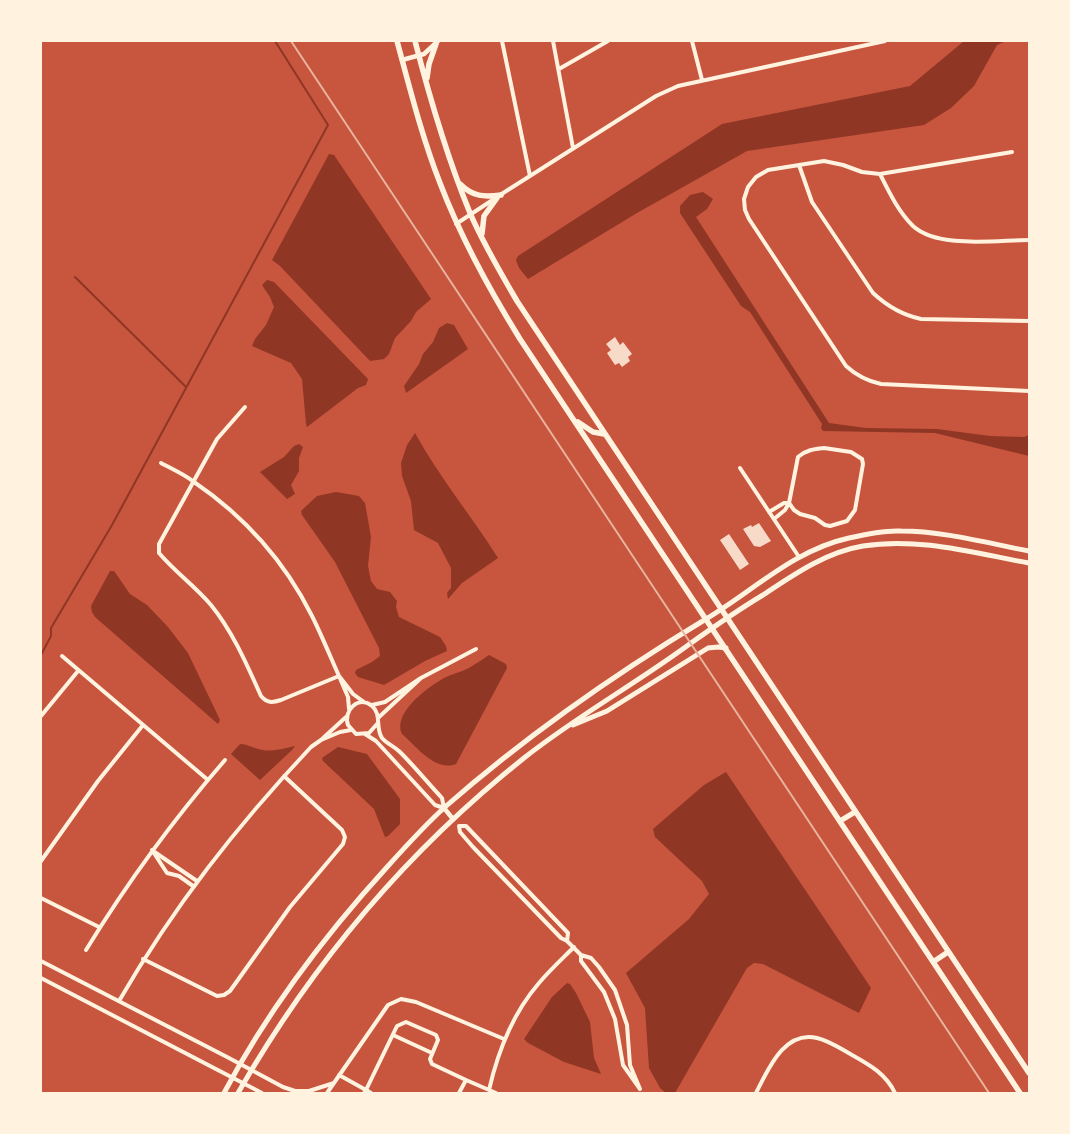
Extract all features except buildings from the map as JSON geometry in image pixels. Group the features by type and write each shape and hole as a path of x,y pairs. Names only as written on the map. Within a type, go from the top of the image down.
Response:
{"main road":[{"path":"397,41 426,145 456,224 502,311 1020,1093"},
{"path":"415,41 437,120 458,181 481,236 517,301 1029,1074"},
{"path":"426,83 429,64 437,42"},
{"path":"458,181 470,193 476,196 499,196"},
{"path":"481,236 484,216 499,196"},
{"path":"574,419 593,432 604,434"},
{"path":"224,1093 277,1005 316,951 357,900 444,808 516,748 556,718 682,632 706,619 799,556 847,538 900,531 933,533 1029,551"},
{"path":"238,1093 286,1015 347,931 413,857 453,819 524,758 563,729 712,628 806,568 832,555 862,546 903,543 932,545 1029,563"},
{"path":"563,729 607,712 708,648 726,648"},
{"path":"840,821 855,812"},
{"path":"933,962 948,952"}],"street":[{"path":"502,41 530,176"},
{"path":"553,41 573,148"},
{"path":"558,68 608,41"},
{"path":"692,41 702,80"},
{"path":"456,224 656,96 678,86 885,41"},
{"path":"402,60 419,56 430,50 437,42"},
{"path":"1012,152 880,174 862,172 824,161 768,170 756,177 748,187 744,199 748,220 846,366 855,374 867,381 882,384 1014,392 1029,391"},
{"path":"799,165 812,202 873,293 884,304 921,319 1029,322"},
{"path":"880,174 895,204 913,226 929,236 960,241 1029,240"},
{"path":"245,407 217,439 159,544 159,553 212,606 243,657 260,696 266,701 273,703 339,676"},
{"path":"774,519 785,510 789,503 798,457 803,452 812,449 834,449 851,452 862,459 863,464 856,508 847,522 830,526 825,525 815,518 800,514 789,503"},
{"path":"161,462 193,481 222,502 252,530 276,558 296,587 312,615 348,697 349,709 346,717 322,740"},
{"path":"740,468 806,568"},
{"path":"769,512 784,503 789,503"},
{"path":"372,706 385,702 421,678 476,649"},
{"path":"62,656 208,780"},
{"path":"41,716 78,671"},
{"path":"339,676 353,694 372,706 377,712 378,718 377,724 372,731 365,734 356,734 348,725 346,717"},
{"path":"378,718 421,678"},
{"path":"349,709 356,704 364,702"},
{"path":"377,724 381,736 387,744 398,750 442,798 444,808 453,819"},
{"path":"41,862 98,781 143,725"},
{"path":"119,1001 143,959 193,886 243,822 311,747 340,732 351,730"},
{"path":"365,734 376,741 435,806 444,808"},
{"path":"86,950 99,927 152,850 225,760"},
{"path":"143,959 217,996 224,995 230,991 290,907 343,844 345,837 342,830 284,776"},
{"path":"568,941 568,933 527,889 466,826 459,826 460,832 473,847 561,938 568,941 581,955 591,958 615,990 627,1025 630,1065 641,1091"},
{"path":"152,850 197,881"},
{"path":"152,850 167,873 179,876 193,886"},
{"path":"41,898 99,927"},
{"path":"489,1090 504,1039 518,1014 538,984 574,947"},
{"path":"581,955 581,961 604,992 615,1019 623,1065 641,1091"},
{"path":"41,961 283,1087 295,1091 309,1091 334,1083"},
{"path":"41,978 262,1093"},
{"path":"327,1093 388,1005 401,999 416,1002 504,1039"},
{"path":"365,1091 397,1026 406,1022 436,1035 438,1040 430,1059 432,1064 496,1093"},
{"path":"393,1036 432,1053"},
{"path":"756,1093 778,1053 797,1040 816,1037 828,1041 871,1066 882,1075 895,1093"},
{"path":"339,1075 371,1093"},
{"path":"459,1093 466,1080"}],"shaded area":[{"path":"964,41 1006,41 997,45 974,86 951,108 924,125 747,151 637,213 528,279 519,268 516,260 518,256 722,124 910,86"},
{"path":"329,154 334,155 431,299 416,312 411,321 395,338 389,354 384,359 370,361 280,266 272,260"},
{"path":"703,192 713,199 707,209 696,217 829,423 866,428 937,429 990,436 1024,437 1029,435 1029,456 935,433 823,431 821,428 822,424 750,312 741,306 680,213 680,206 690,195"},
{"path":"267,280 274,282 368,379 366,385 358,388 307,427 302,379 291,363 252,346 266,325 274,307 262,285"},
{"path":"447,323 454,325 468,349 406,393 404,386 419,364 423,354 433,342 439,328"},
{"path":"415,433 434,465 498,558 462,583 448,599 447,593 451,588 451,568 438,543 414,530 411,501 402,476 401,463 407,445"},
{"path":"299,444 303,447 299,458 299,471 291,485 295,494 287,499 260,472 284,457 294,446"},
{"path":"336,492 359,496 365,503 371,537 368,566 371,581 377,589 390,592 397,601 396,607 399,617 440,637 446,646 447,651 425,661 384,685 358,677 355,673 356,670 380,656 379,648 335,562 301,511 317,496"},
{"path":"110,571 114,571 130,594 147,605 168,627 188,653 220,720 218,724 95,617 91,606"},
{"path":"489,655 506,664 507,668 456,764 448,766 433,761 402,734 400,726 402,718 413,701 429,688 444,678 469,668"},
{"path":"240,744 267,750 279,750 295,746 260,780 231,754"},
{"path":"338,747 367,754 400,799 400,824 388,836 385,837 374,809 323,761 322,758"},
{"path":"726,772 871,988 859,1013 763,964 754,963 747,968 675,1093 666,1093 660,1088 649,1068 645,1008 626,973 689,919 709,894 702,881 655,837 653,829 704,785"},
{"path":"567,983 570,984 576,993 590,1022 594,1058 601,1074 564,1062 524,1039 552,997"}],"waterway":[{"path":"41,655 51,636 51,628 112,525 328,125 275,41"},
{"path":"75,277 186,387"}],"railway":[{"path":"291,41 989,1093"}]}
